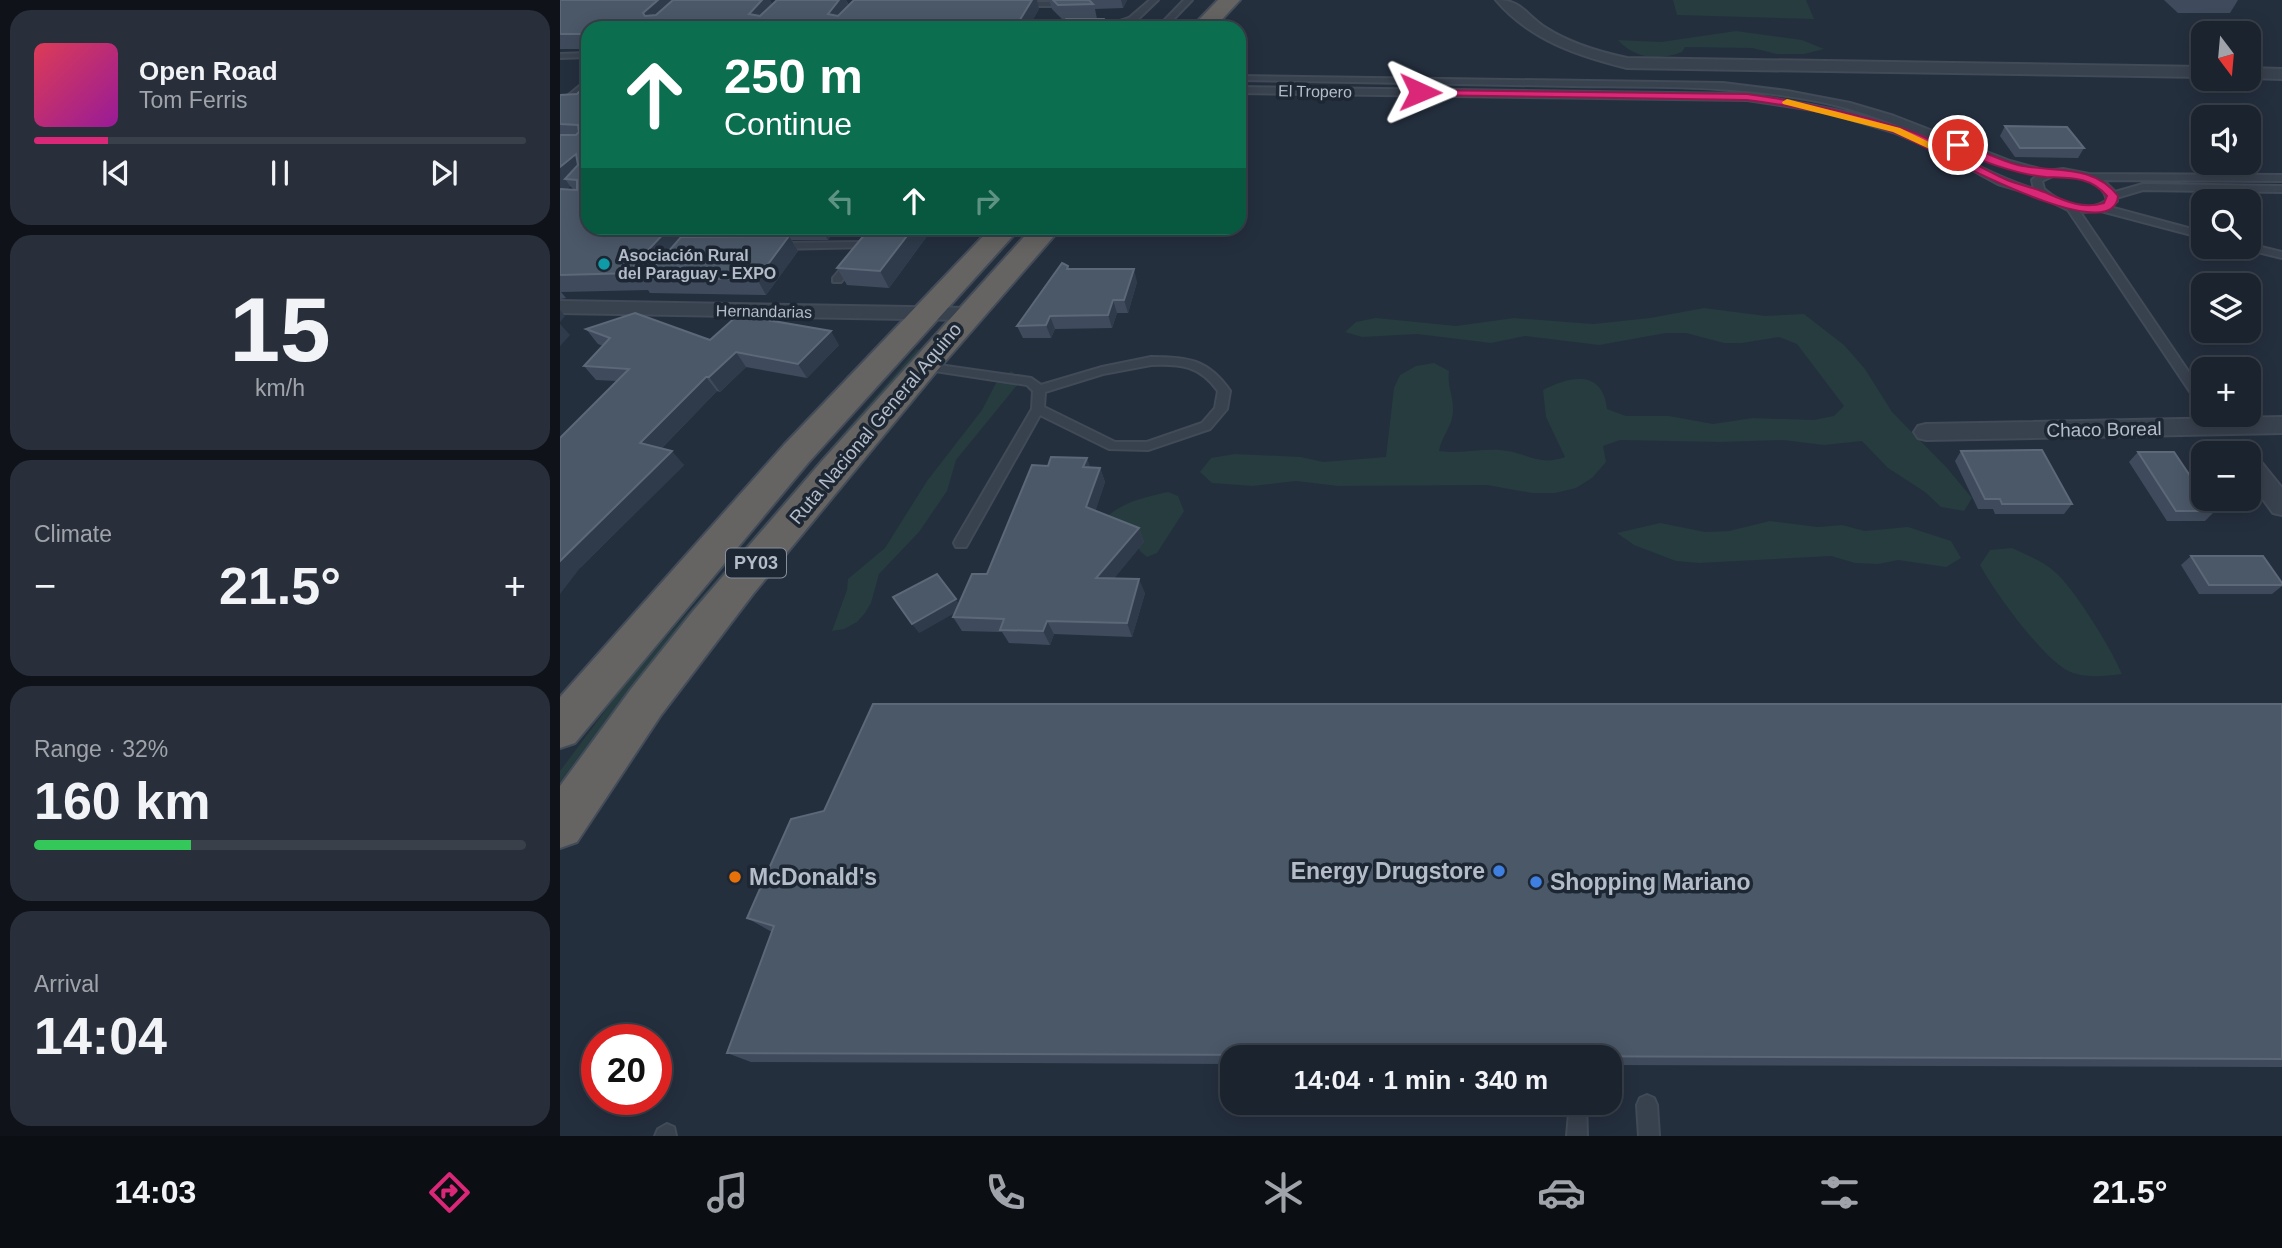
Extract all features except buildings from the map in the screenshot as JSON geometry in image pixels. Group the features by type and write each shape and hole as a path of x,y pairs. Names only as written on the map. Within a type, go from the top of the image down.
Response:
{"highway":[{"path":"1209,21 1230,0"},
{"name":"Ruta Nacional General Aquino","path":"560,729 651,618 923,314 999,235"},
{"name":"Ruta Nacional General Aquino","path":"560,826 629,722 698,635 922,365 1041,235"}],"street":[{"path":"1503,0 1541,32 1582,52 1627,63 2191,72"},
{"path":"2261,73 2282,74"},
{"name":"Hernandarias","path":"560,307 968,314"},
{"name":"Chaco Boreal","path":"1926,432 2191,422"},
{"name":"Chaco Boreal","path":"2261,424 2282,425"},
{"path":"2221,427 2232,441"},
{"path":"2261,479 2282,506"}],"lane":[{"path":"1128,21 1154,0"},
{"path":"1168,21 1188,0"},
{"path":"1007,4 1060,2 1050,21"},
{"path":"560,56 581,55"},
{"name":"El Tropero","path":"1246,78 1709,85 1777,91 1819,97 1888,116 1999,162 2047,174 2065,172 2086,177"},
{"path":"561,105 581,88"},
{"name":"El Tropero","path":"1246,90 1747,97 1828,110 1896,130 1939,148 2001,182 2044,195 2072,208"},
{"path":"561,105 575,104"},
{"path":"2044,195 2036,185 2037,180 2047,174"},
{"path":"2086,177 2282,178"},
{"path":"2086,177 2104,186 2112,196 2112,201 2102,208"},
{"path":"2112,196 2143,187 2282,189"},
{"path":"2072,208 2102,208 2191,231"},
{"path":"2072,208 2191,384"},
{"path":"770,246 869,241 837,280"},
{"path":"2261,250 2282,255"},
{"path":"1038,409 1113,446 1148,446 1206,426 1221,410 1224,391 1210,373 1183,362 1153,360 1092,373 1039,390"},
{"path":"922,365 1031,382 1039,390 1038,409 961,542"},
{"path":"1647,1105 1649,1136"},
{"path":"1577,1115 1577,1136"}],"green space":[{"path":"1673,0 1806,0 1814,19 1677,15"},
{"path":"1736,31 1802,40 1824,49 1804,54 1777,54 1752,48 1685,47 1682,52 1656,57 1640,55 1618,40 1661,42"},
{"path":"1704,308 1766,316 1804,314 1844,345 1865,369 1892,412 1947,468 1972,498 1964,511 1941,507 1925,492 1888,468 1862,441 1824,445 1783,440 1620,440 1603,446 1606,462 1592,478 1576,488 1555,493 1532,493 1487,485 1338,486 1296,481 1253,486 1212,483 1200,472 1211,458 1235,454 1301,457 1323,462 1386,457 1394,388 1400,375 1416,366 1434,363 1449,371 1453,404 1452,420 1439,451 1500,450 1540,460 1565,457 1546,417 1543,390 1574,379 1592,382 1604,396 1607,409 1626,416 1669,416 1713,424 1753,418 1814,420 1834,416 1844,406 1797,344 1779,337 1724,343 1686,333 1666,333 1599,345 1525,336 1491,343 1417,334 1362,337 1345,332 1356,322 1376,318 1456,326 1514,318 1593,324 1650,318"},
{"path":"920,349 629,690 560,782 560,771 622,688 916,350"},
{"path":"1011,371 1022,379 956,460 947,491 919,532 879,574 871,603 865,613 857,622 844,629 832,631 847,590 848,579 885,548 927,481 982,410 996,383"},
{"path":"1168,492 1178,496 1184,511 1157,553 1147,557 1137,544 1096,527 1112,512 1129,503"},
{"path":"1770,521 1818,527 1842,525 1865,531 1908,527 1951,541 1961,558 1946,567 1898,560 1878,564 1855,563 1831,556 1699,563 1676,561 1634,545 1617,533 1660,523 1705,532 1729,531"},
{"path":"2012,548 2035,558 2063,580 2092,620 2122,674 2091,676 2073,673 2062,667 2035,641 2008,608 1980,565 1990,550"}],"slow traffic":[{"path":"1787,102 1863,119 1919,139 1955,157"}],"place":[{"name":"Asociación Rural del Paraguay - EXPO","path":"604,264"},
{"name":"Energy Drugstore","path":"1499,871"},
{"name":"McDonald's","path":"735,877"},
{"name":"Shopping Mariano","path":"1536,882"}],"route":[{"path":"1420,92 1747,97 1786,102 1828,110 1896,130 1939,148 2001,182 2044,195 2062,205 2093,209 2102,208 2112,201 2112,196 2104,186 2086,177 2065,172 2047,174 2012,167 1958,145"}]}
